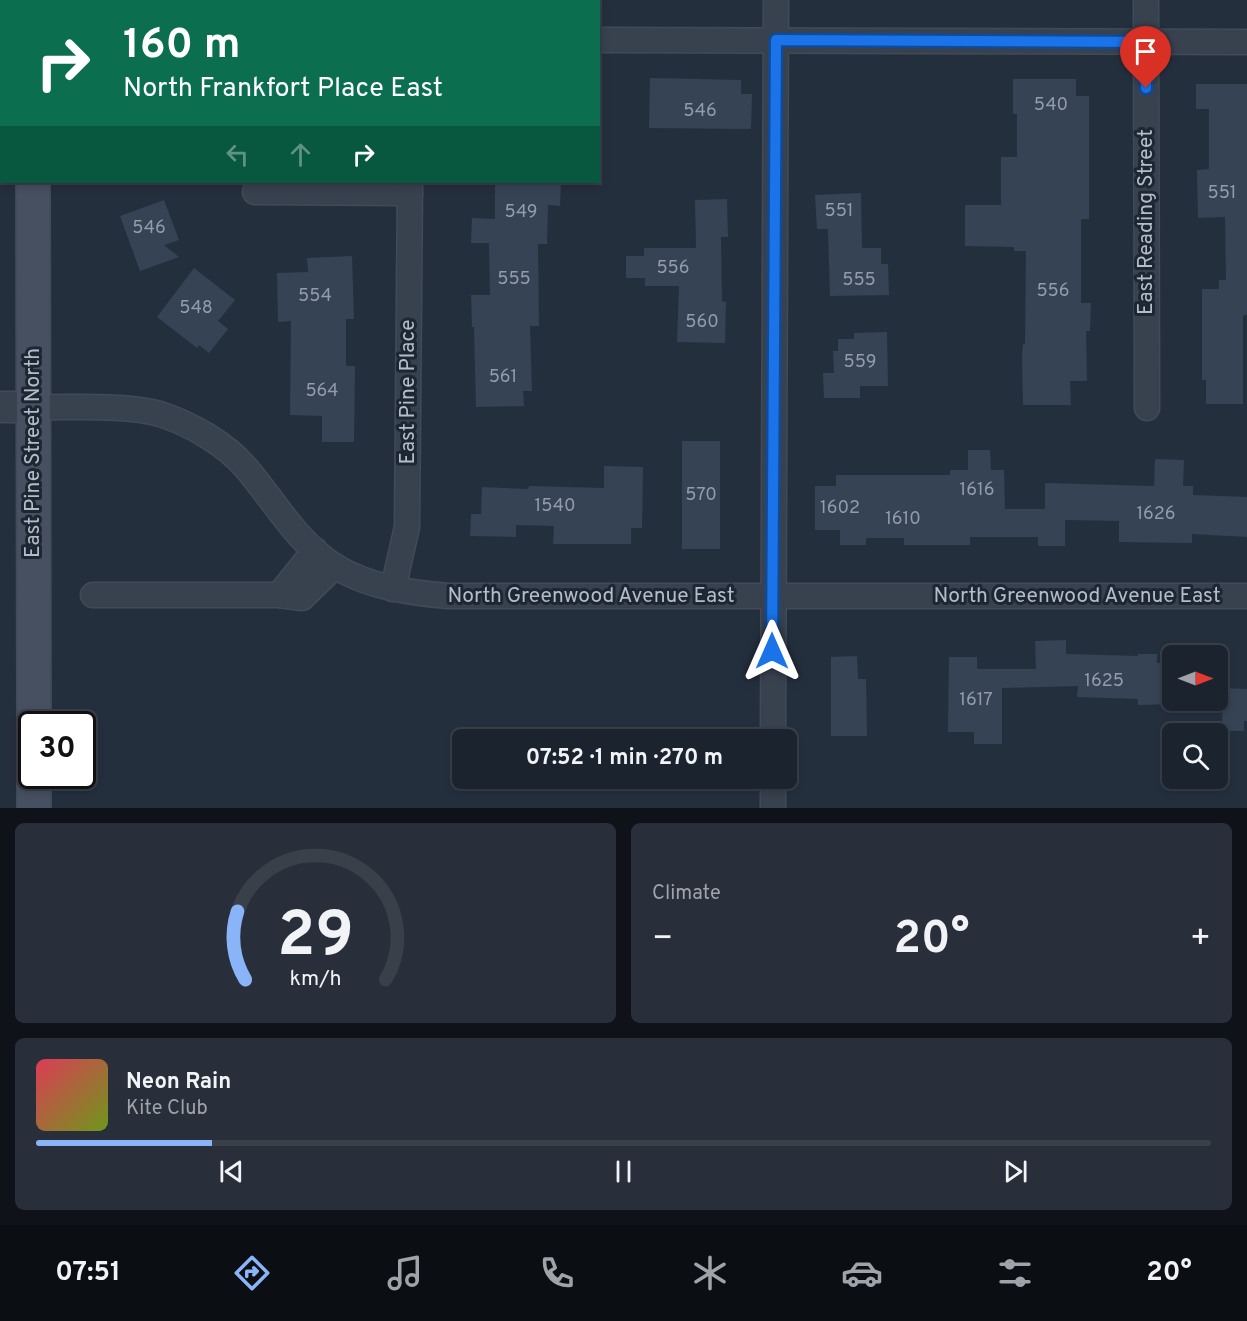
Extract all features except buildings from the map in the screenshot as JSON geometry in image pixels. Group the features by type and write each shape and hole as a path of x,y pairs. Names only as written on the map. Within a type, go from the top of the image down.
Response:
{"main road":[{"name":"East Pine Street North","path":"33,183 34,711"},
{"path":"34,789 34,808"}],"street":[{"path":"773,729 776,0"},
{"name":"East Reading Street","path":"1146,0 1147,408"},
{"path":"600,40 1247,42"},
{"name":"East Pine Place","path":"255,192 410,187 408,527 393,589"},
{"name":"North Greenwood Avenue East","path":"0,407 131,409 160,414 199,432 220,445 246,468 283,516 315,550 335,566 360,579 393,589 449,596 1247,596"},
{"path":"279,595 315,550"},
{"path":"93,595 279,595 302,598 335,566"},
{"path":"773,789 773,808"}],"route":[{"path":"772,651 776,40 1146,42 1146,88"}]}
